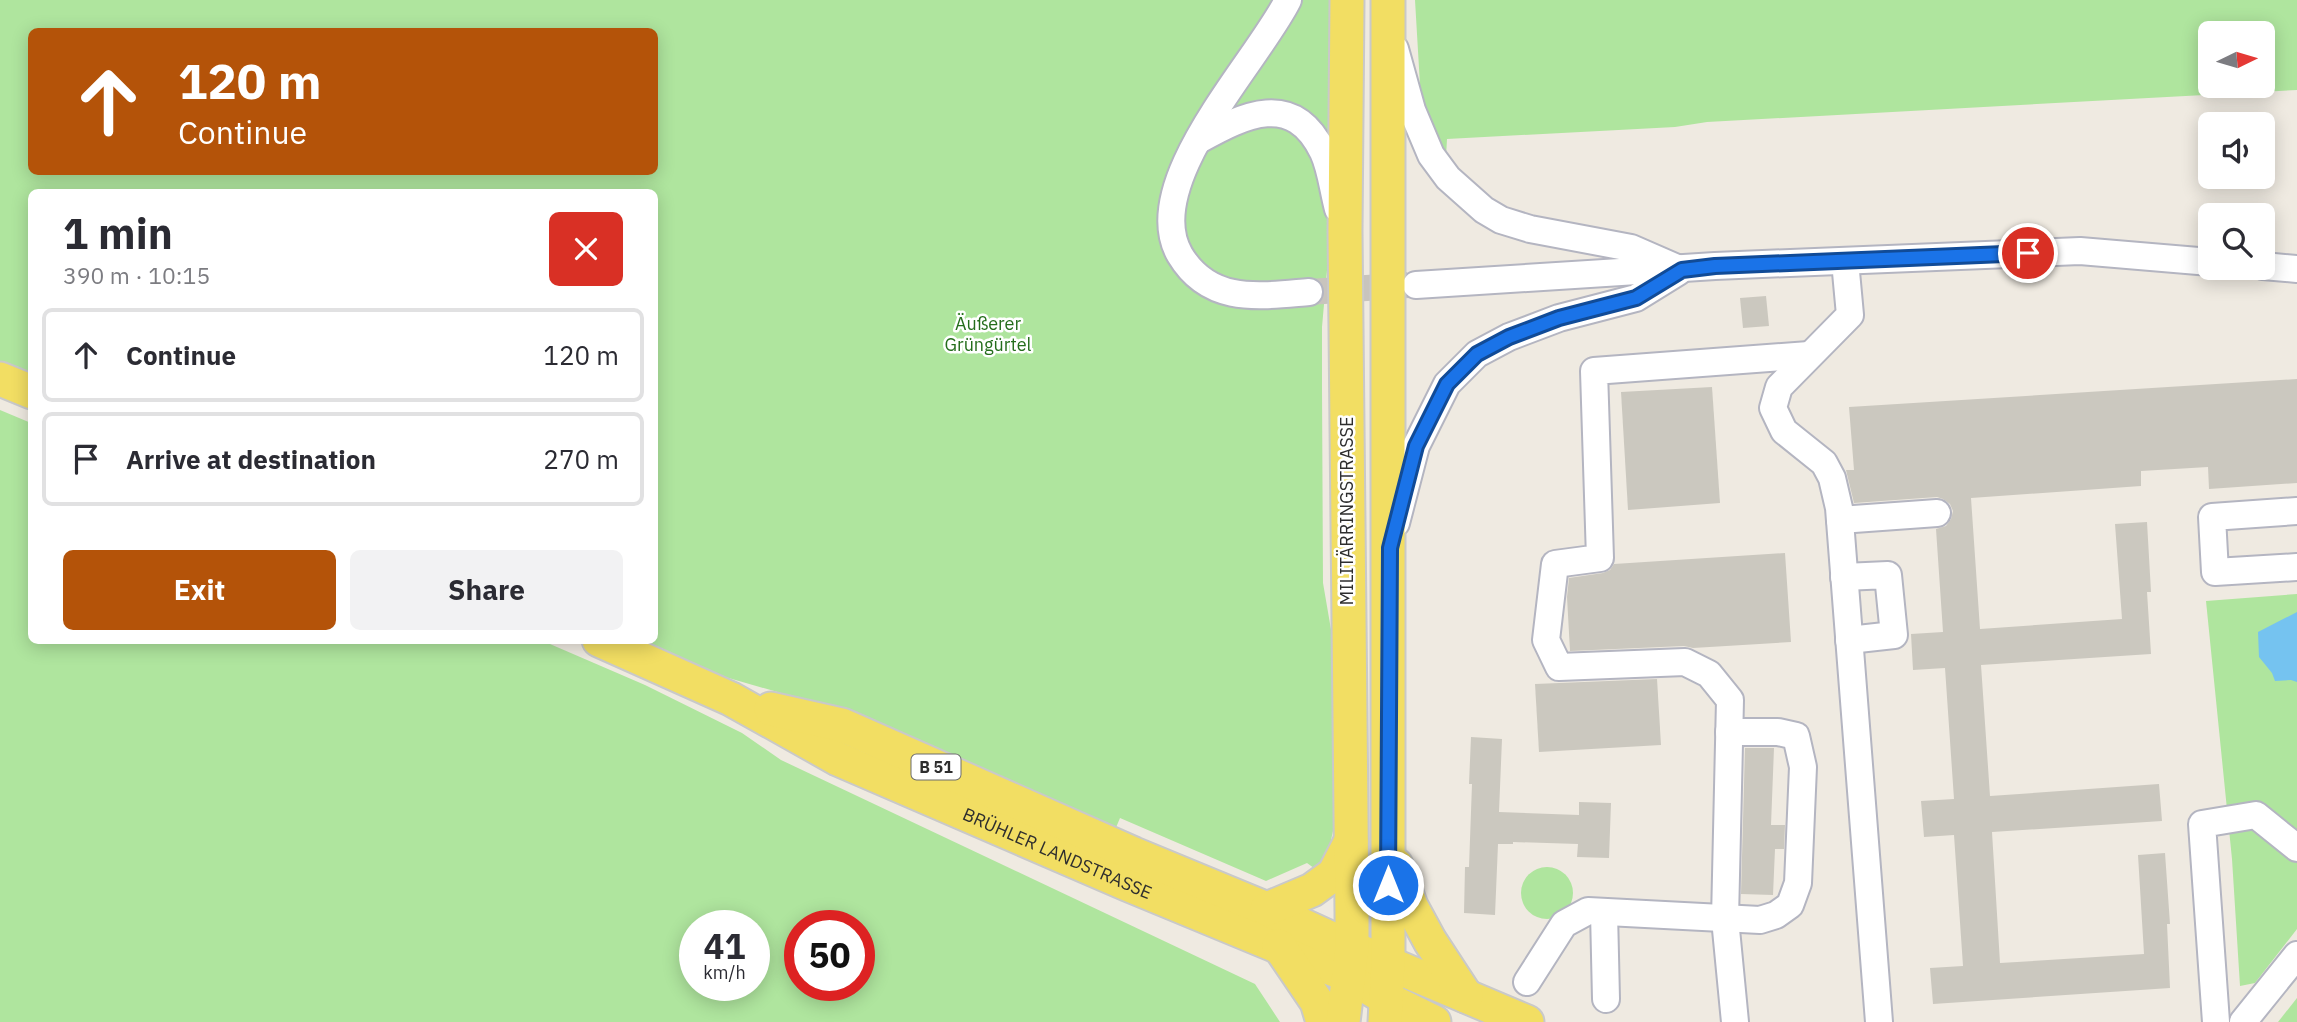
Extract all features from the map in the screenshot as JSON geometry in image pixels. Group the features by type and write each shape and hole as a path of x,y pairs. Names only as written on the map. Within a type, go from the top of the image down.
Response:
{"main road":[{"name":"MILITÄRRINGSTRASSE","path":"1343,1022 1350,962 1352,839 1345,231 1347,0"},
{"path":"1386,1010 1390,548 1388,12"},
{"path":"0,379 28,390"},
{"name":"BRÜHLER LANDSTRASSE","path":"608,644 731,699 838,759 1126,884 1279,946 1350,962 1388,962 1527,1022"},
{"name":"BRÜHLER LANDSTRASSE","path":"731,699 842,725 1134,854 1267,909 1350,962 1386,1010 1434,1022"},
{"path":"1267,909 1312,890 1334,874 1352,839"},
{"path":"1388,840 1411,906 1466,996"},
{"path":"1279,946 1317,1002 1323,1022"}],"lane":[{"path":"1288,0 1281,15 1243,68 1198,141 1175,190 1172,219 1176,248 1189,270 1210,287 1234,294 1263,296 1309,292"},
{"path":"1388,12 1421,134 1431,155 1448,178 1468,197 1501,220 1530,229 1631,248 1682,270"},
{"path":"1198,141 1244,116 1266,113 1290,116 1310,131 1324,153 1345,231"},
{"path":"1416,285 2080,251 2198,261"},
{"path":"1845,261 1850,314 1779,387 1773,408 1784,431 1824,463 1832,478 1840,520 1879,1022"},
{"path":"2275,267 2297,269"},
{"path":"1390,548 1416,446 1447,384 1477,354 1509,337 1559,318 1636,298 1682,270"},
{"path":"1735,1022 1725,919 1730,700 1709,674 1685,662 1559,667 1546,640 1555,564 1600,558 1594,371 1809,355"},
{"path":"2297,511 2212,517 2215,572 2297,567"},
{"path":"1840,520 1937,513"},
{"path":"1844,577 1888,575 1894,635 1849,640"},
{"path":"1527,982 1564,924 1588,911 1760,920 1776,915 1790,905 1798,883 1803,767 1796,736 1778,732 1730,732"},
{"path":"2216,1022 2202,824 2256,815 2297,848"},
{"path":"1604,912 1606,999"},
{"path":"2243,1022 2297,955"}],"green space":[{"name":"Äußerer Grüngürtel","path":"0,0 1336,0 1336,169 1322,327 1323,583 1334,647 1333,831 1328,854 1318,871 1307,863 1266,881 1120,818 1115,830 819,704 701,670 639,644 658,644 658,189 28,189 28,378 0,365"},
{"path":"1415,0 2297,0 2297,90 2275,91 2275,21 2198,21 2198,95 1447,139 1446,157 1421,102"},
{"path":"0,410 28,422 28,644 550,644 645,685 742,733 781,760 1255,984 1280,1022 0,1022"},
{"path":"2297,594 2297,929 2255,983 2240,986 2232,859 2206,601"},
{"path":"1547,867 1557,869 1565,875 1571,883 1571,903 1565,911 1557,917 1547,919 1537,917 1529,911 1523,903 1521,893 1523,883 1529,875 1537,869"},
{"path":"2297,998 2297,1022 2278,1022"}],"water":[{"path":"2297,612 2297,682 2275,681 2259,657 2258,632"}],"building":[{"path":"1766,296 1769,326 1743,328 1740,298"},
{"path":"2297,379 2297,483 2209,489 2208,467 2141,471 2141,486 1971,498 1980,629 2122,619 2115,524 2147,522 2151,592 2147,592 2151,654 1981,665 1990,796 2159,784 2162,821 1992,832 2000,963 2144,954 2138,855 2165,853 2170,924 2167,924 2170,988 1933,1004 1930,968 1963,966 1954,835 1924,837 1921,801 1954,799 1945,668 1913,670 1911,634 1943,632 1936,529 1946,526 1953,511 1950,504 1937,497 1854,503 1846,470 1854,470 1849,407"},
{"path":"1712,387 1720,503 1628,510 1621,392"},
{"path":"1785,553 1791,642 1570,651 1567,597 1569,578 1603,573 1610,570 1614,564"},
{"path":"1657,679 1661,745 1539,752 1535,684"},
{"path":"1471,737 1502,739 1499,812 1579,815 1579,802 1611,803 1609,858 1577,857 1578,844 1498,844 1495,915 1464,913 1465,867 1469,867"},
{"path":"1745,748 1774,748 1771,825 1785,825 1784,849 1775,849 1773,895 1741,894"}],"tunnel":[{"path":"1309,292 1408,285"}],"route":[{"path":"1388,885 1390,548 1416,446 1447,384 1477,354 1509,337 1559,318 1636,298 1682,270 1715,266 2028,253"}]}
